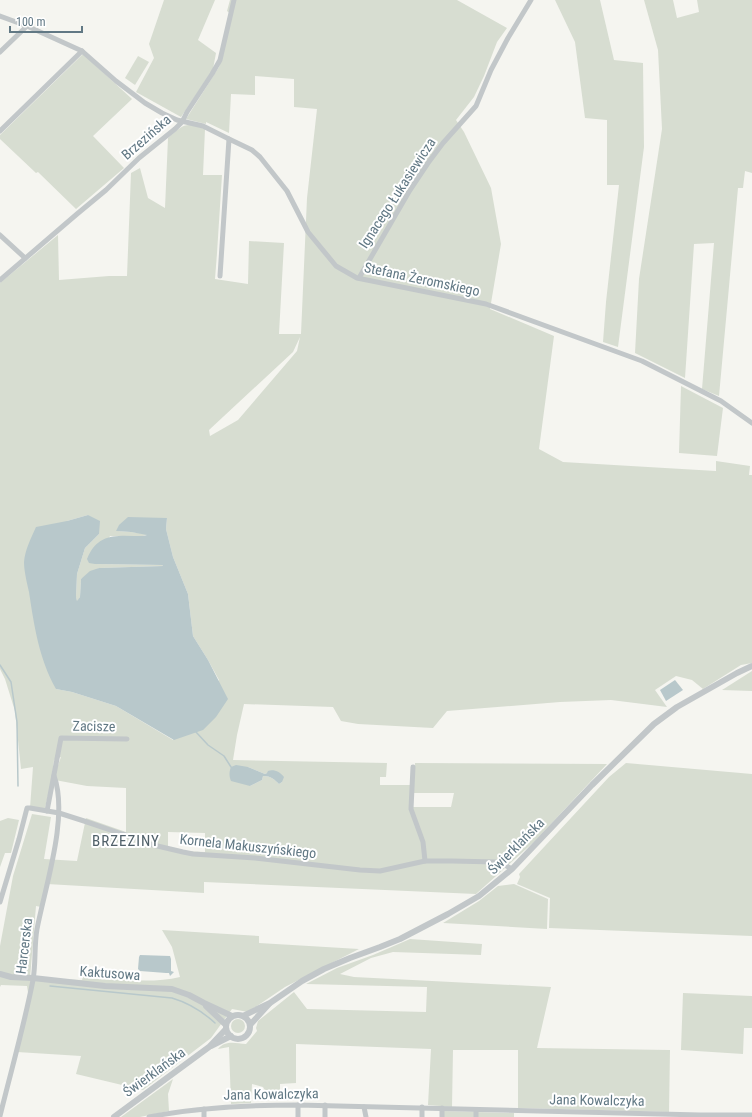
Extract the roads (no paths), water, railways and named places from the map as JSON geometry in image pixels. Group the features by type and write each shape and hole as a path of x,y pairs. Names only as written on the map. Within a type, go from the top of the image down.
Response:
{"street":[{"name":"Brzezińska","path":"0,280 106,190 139,158 182,122 220,60 234,0"},
{"name":"Ignacego Łukasiewicza","path":"359,278 410,190 428,163 443,143 476,106 494,64 531,0"},
{"name":"Stefana Żeromskiego","path":"0,16 27,26 82,51 116,81 145,103 168,116 182,122 203,126 252,150 260,157 287,191 308,232 336,266 359,278 486,304 635,358 721,401 752,423"},
{"path":"0,52 27,26"},
{"path":"0,131 82,51"},
{"path":"220,276 228,139"},
{"path":"0,235 25,258"},
{"name":"Świerklańska","path":"243,1016 270,1003 302,981 324,969 395,941 453,912 483,893 512,869 592,785 654,724 676,707 736,673 752,666"},
{"name":"Zacisze","path":"61,738 127,739"},
{"name":"Harcerska","path":"47,811 61,738"},
{"path":"413,767 412,809 424,844 424,862"},
{"name":"Harcerska","path":"0,1116 33,978 37,930 54,849 59,814 58,793 54,776"},
{"name":"Kornela Makuszyńskiego","path":"0,902 27,808 34,808 84,821 150,844 183,852 255,858 353,870 380,871 424,862 452,861 496,862 512,869"},
{"name":"Kaktusowa","path":"0,974 105,986 172,989 189,995 232,1016"},
{"name":"Kaktusowa","path":"0,978 11,976"},
{"name":"Kaktusowa","path":"204,1003 226,1027"},
{"name":"Świerklańska","path":"250,1025 270,1003"},
{"path":"232,1016 243,1016 248,1020 250,1025 249,1032 245,1036 238,1039 228,1033 226,1027 228,1020 232,1016"},
{"name":"Świerklańska","path":"209,1047 226,1027"},
{"name":"Świerklańska","path":"114,1117 209,1047 231,1036"},
{"name":"Jana Kowalczyka","path":"149,1117 175,1112 265,1105 422,1107 476,1110 718,1116 752,1115"},
{"path":"298,1105 298,1117"},
{"path":"325,1105 325,1117"},
{"path":"364,1107 366,1117"},
{"path":"422,1107 422,1117"},
{"path":"442,1108 442,1117"},
{"path":"204,1109 204,1117"},
{"path":"476,1110 476,1117"}],"waterway":[{"path":"0,665 11,682 17,722 18,786"},
{"path":"196,732 208,745 224,756 231,767"},
{"path":"50,986 172,998 195,1008 215,1023"}],"district":[{"name":"BRZEZINY","path":"126,841"}]}
